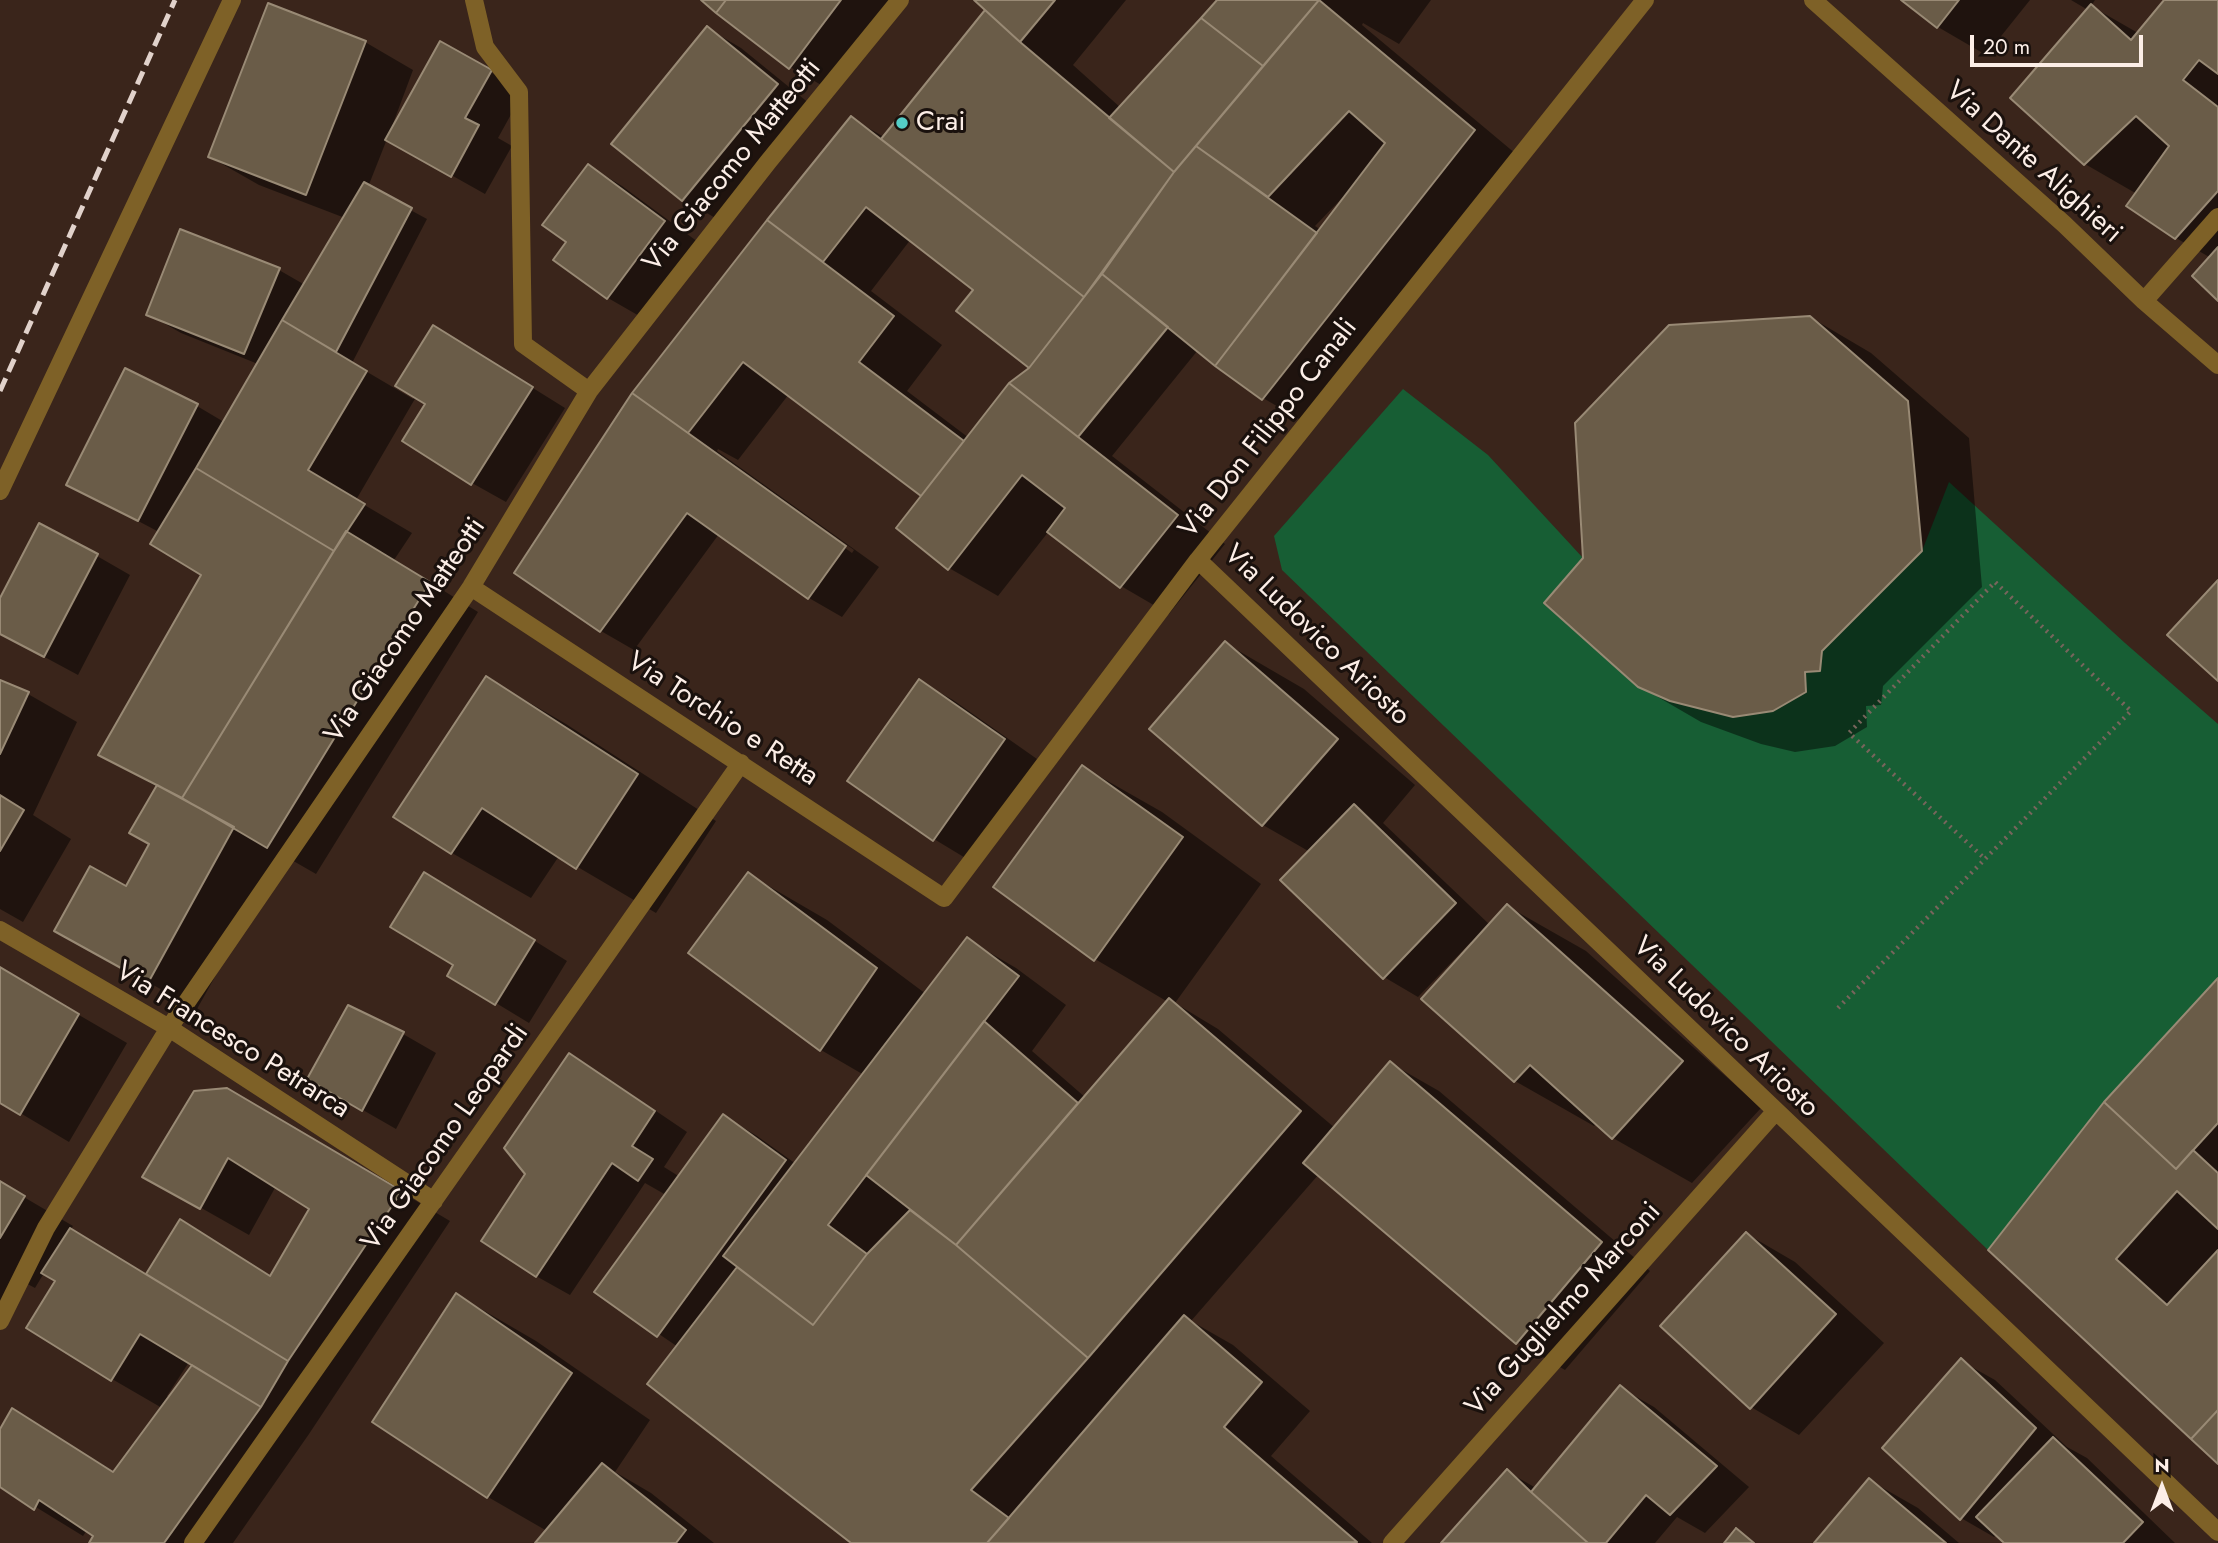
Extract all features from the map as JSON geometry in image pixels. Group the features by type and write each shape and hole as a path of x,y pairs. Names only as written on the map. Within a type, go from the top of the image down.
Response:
{"street":[{"path":"0,491 232,0"},
{"path":"474,0 485,47 519,92 523,344 589,391"},
{"name":"Via Giacomo Matteotti","path":"0,1321 46,1228 169,1028 471,587 589,391 768,162 900,0"},
{"name":"Via Don Filippo Canali","path":"944,898 1198,560 1645,0"},
{"name":"Via Dante Alighieri","path":"1813,0 2218,365"},
{"path":"2144,301 2218,217"},
{"name":"Via Ludovico Ariosto","path":"1198,560 2218,1532"},
{"name":"Via Torchio e Retta","path":"471,587 944,898"},
{"name":"Via Giacomo Leopardi","path":"193,1543 741,763"},
{"name":"Via Francesco Petrarca","path":"0,930 169,1028 434,1201"},
{"name":"Via Guglielmo Marconi","path":"1392,1543 1775,1112"}],"path":[{"path":"1838,1008 2132,712 1995,582 1849,733 1985,859"}],"green space":[{"path":"1403,389 1488,455 1583,558 1544,604 1638,687 1670,701 1733,717 1773,711 1806,692 1805,672 1820,671 1822,651 1922,551 1949,482 2218,724 2218,978 2104,1102 1988,1250 1282,570 1274,536"}],"building":[{"path":"701,0 726,0 716,13"},
{"path":"726,0 841,0 789,69 716,13"},
{"path":"974,0 1055,0 1020,42"},
{"path":"1217,0 1319,0 1263,66 1201,18"},
{"path":"1319,0 1475,130 1262,400 1215,366 1385,143 1349,111 1268,197 1196,146"},
{"path":"1901,0 1959,0 1937,28"},
{"path":"2164,0 2218,0 2218,74 2199,60 2183,80 2218,107 2218,191 2175,239 2126,206 2169,146 2136,116 2084,165 2010,98 2091,4 2131,40"},
{"path":"268,3 366,41 306,195 208,157"},
{"path":"985,10 1174,172 1084,297 881,139"},
{"path":"1201,18 1263,66 1174,172 1109,118"},
{"path":"707,26 778,84 682,201 611,144"},
{"path":"440,41 492,70 465,118 479,125 451,177 385,140"},
{"path":"851,116 1084,297 1029,368 956,311 973,290 866,207 823,262 767,220"},
{"path":"1196,146 1317,233 1215,366 1102,274 1174,172"},
{"path":"588,164 665,221 607,299 553,260 566,242 542,225"},
{"path":"364,182 412,208 336,352 282,320"},
{"path":"767,220 894,316 859,362 964,441 921,496 743,362 688,433 632,393"},
{"path":"180,229 280,268 244,354 146,315"},
{"path":"2218,247 2218,301 2192,276"},
{"path":"1102,274 1168,327 1078,437 1009,383 1029,368"},
{"path":"1810,316 1908,401 1922,551 1822,651 1820,671 1805,672 1806,692 1773,711 1733,717 1670,701 1638,687 1544,603 1583,558 1575,423 1669,325"},
{"path":"282,320 367,371 308,470 365,504 334,551 196,468"},
{"path":"433,325 533,387 471,485 402,441 425,404 395,386"},
{"path":"125,368 198,404 138,521 66,485"},
{"path":"1009,383 1178,515 1120,588 1047,532 1065,508 1022,475 948,570 896,528"},
{"path":"632,393 846,546 808,599 687,513 600,632 514,573"},
{"path":"196,468 334,551 182,798 98,755 201,575 150,544"},
{"path":"39,523 98,554 44,657 0,634 0,598"},
{"path":"346,531 430,582 267,848 182,798"},
{"path":"2218,580 2218,681 2167,635"},
{"path":"1225,641 1338,739 1262,826 1149,729"},
{"path":"486,676 638,774 576,869 482,808 451,854 393,817"},
{"path":"919,679 1005,739 933,841 847,781"},
{"path":"0,680 29,692 0,754"},
{"path":"1082,765 1183,837 1094,961 993,887"},
{"path":"157,785 234,827 148,983 54,931 90,866 126,886 149,844 129,833"},
{"path":"0,795 24,810 0,851"},
{"path":"1354,804 1456,903 1383,979 1280,880"},
{"path":"424,872 535,940 495,1005 447,976 453,965 390,927"},
{"path":"748,872 877,968 820,1051 688,953"},
{"path":"1507,904 1683,1061 1612,1139 1530,1065 1514,1082 1421,999"},
{"path":"967,937 1019,976 828,1225 867,1254 813,1325 723,1256"},
{"path":"0,967 79,1014 20,1115 0,1103"},
{"path":"2218,978 2218,1123 2176,1169 2104,1102"},
{"path":"1169,998 1301,1111 1088,1358 956,1245"},
{"path":"348,1005 404,1032 362,1111 307,1079"},
{"path":"984,1021 1078,1103 956,1245 866,1175"},
{"path":"569,1053 655,1111 632,1146 653,1159 638,1181 612,1163 536,1277 481,1241 525,1174 504,1148"},
{"path":"1390,1061 1602,1242 1516,1344 1303,1163"},
{"path":"227,1088 402,1191 288,1361 146,1274 180,1219 270,1276 309,1209 228,1158 200,1209 142,1177 194,1091"},
{"path":"2104,1102 2176,1169 2193,1150 2218,1173 2218,1229 2177,1191 2116,1259 2167,1305 2218,1250 2218,1410 2191,1439 1988,1250"},
{"path":"723,1114 786,1160 657,1337 594,1292"},
{"path":"0,1181 25,1196 0,1238"},
{"path":"910,1210 956,1245 1088,1358 971,1490 1009,1518 987,1543 851,1543 647,1384 737,1267 813,1325 867,1254"},
{"path":"70,1228 288,1361 261,1407 140,1334 111,1381 26,1328 55,1281 41,1273"},
{"path":"1746,1232 1836,1314 1750,1409 1660,1326"},
{"path":"456,1293 572,1373 487,1498 372,1422"},
{"path":"1184,1315 1262,1382 1224,1427 1357,1542 987,1543"},
{"path":"1961,1358 2036,1428 1960,1520 1882,1448"},
{"path":"192,1365 261,1407 164,1543 89,1543 93,1536 39,1500 34,1510 0,1487 0,1429 12,1408 113,1472"},
{"path":"1620,1385 1717,1466 1670,1515 1646,1495 1606,1543 1588,1543 1531,1492"},
{"path":"2218,1410 2218,1464 2191,1439"},
{"path":"2053,1437 2143,1522 2123,1543 2004,1543 1976,1517"},
{"path":"602,1463 686,1530 676,1543 535,1543"},
{"path":"1507,1469 1531,1492 1588,1543 1441,1543"},
{"path":"1869,1478 1946,1543 1814,1543"},
{"path":"1736,1528 1754,1543 1724,1543"}],"railway":[{"path":"0,391 175,0"}],"place":[{"name":"Crai","path":"902,123"}]}
